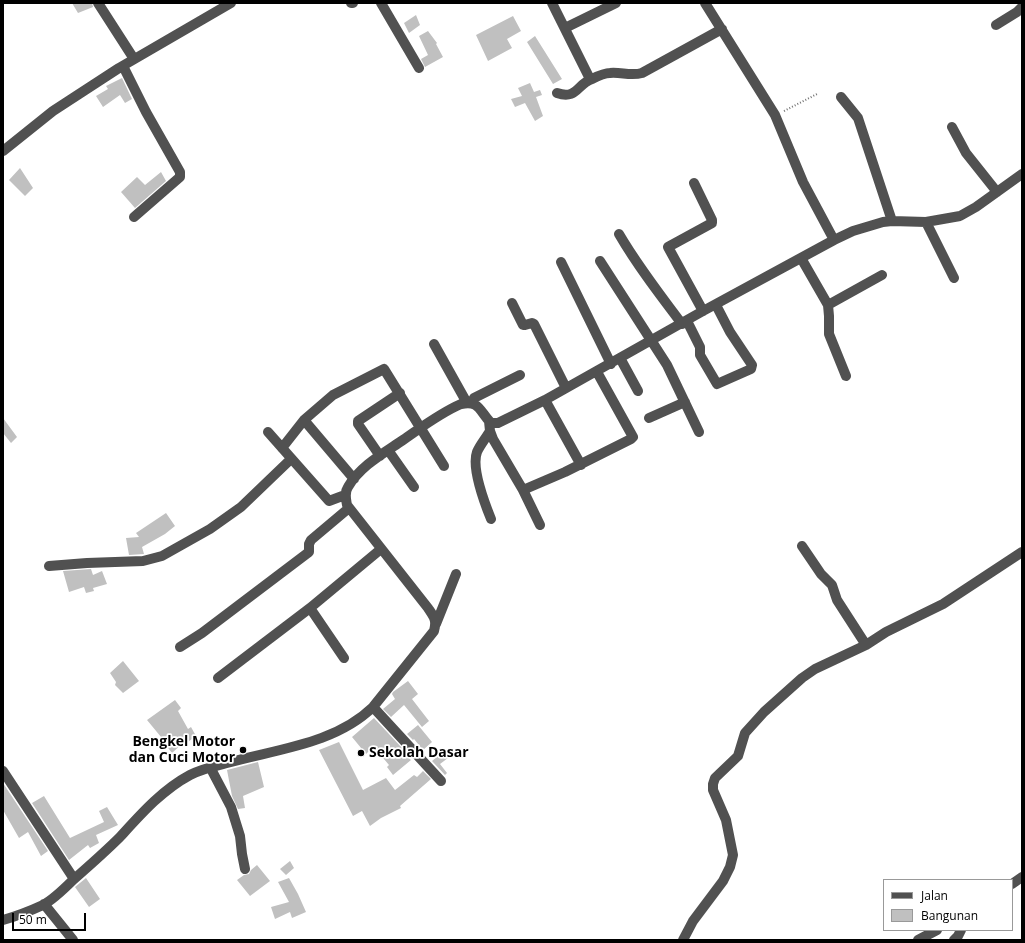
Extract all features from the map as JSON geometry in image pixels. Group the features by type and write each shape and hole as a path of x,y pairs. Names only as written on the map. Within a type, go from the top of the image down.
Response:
{"street":[{"path":"98,3 134,59"},
{"path":"3,151 53,111 134,59 231,3"},
{"path":"381,3 419,68"},
{"path":"552,3 590,79"},
{"path":"565,28 616,3"},
{"path":"705,3 774,115 803,182 834,240"},
{"path":"996,26 1018,12 1022,7"},
{"path":"557,93 565,96 570,95 590,79 609,73 631,75 642,73 722,29"},
{"path":"123,66 146,112 180,172 180,177 134,217"},
{"path":"841,97 858,118 892,221"},
{"path":"952,127 966,153 996,192"},
{"path":"491,519 481,493 476,466 476,453 490,426 545,400 703,311 853,231 892,221 926,222 960,216 1022,174"},
{"path":"694,183 712,220 712,223 668,247 703,311"},
{"path":"926,222 954,278"},
{"path":"619,234 634,259 640,265 659,294 684,322 700,347 700,355 717,384 751,368 752,365 730,332 716,305"},
{"path":"801,258 828,305 829,334 846,376"},
{"path":"600,261 667,365 699,432"},
{"path":"561,262 611,364"},
{"path":"828,305 882,275"},
{"path":"512,303 524,325 534,324 566,388"},
{"path":"434,344 469,403 478,406 490,426 493,439 523,490 540,525"},
{"path":"620,358 638,392"},
{"path":"282,448 304,420 333,395 384,369 444,466"},
{"path":"523,490 581,465 633,437 596,372"},
{"path":"436,624 428,608 349,508 345,495 348,487 358,474 384,453 454,408 469,403 474,398 520,375"},
{"path":"400,393 358,421 358,424 414,487"},
{"path":"545,400 581,465"},
{"path":"649,418 685,402"},
{"path":"304,420 354,479"},
{"path":"268,432 329,501 345,495"},
{"path":"50,566 86,563 138,562 162,556 210,529 241,507 291,459"},
{"path":"180,647 202,633 309,552 309,544 311,540 349,508"},
{"path":"802,546 821,574 832,585 837,600 866,644"},
{"path":"218,678 310,608 381,549"},
{"path":"683,940 693,921 723,881 730,867 733,855 726,820 712,786 716,778 738,756 745,733 764,712 802,678 815,669 942,604 1022,552"},
{"path":"3,920 17,916 44,904 55,896 109,849 153,801 169,788 191,774 210,767 290,748 325,736 354,723 361,718 373,707 434,631 456,574"},
{"path":"310,608 344,658"},
{"path":"373,707 441,781"},
{"path":"210,767 231,807 240,836 245,869"},
{"path":"3,771 74,879"},
{"path":"1013,883 1022,877"},
{"path":"44,904 73,940"},
{"path":"918,940 935,931"},
{"path":"954,940 960,931"}],"path":[{"path":"774,115 817,94"}],"building":[{"path":"72,3 92,3 93,7 78,13"},
{"path":"416,15 420,25 409,33 404,23"},
{"path":"513,16 521,31 507,39 512,48 488,61 476,35"},
{"path":"428,31 437,43 436,44 443,57 425,67 421,59 428,55 419,36"},
{"path":"535,36 562,79 553,84 527,42"},
{"path":"122,78 132,99 125,103 120,95 103,107 96,96 108,89 106,86"},
{"path":"530,83 534,92 540,90 542,95 536,97 543,116 535,121 525,103 515,107 511,99 522,96 518,88"},
{"path":"20,168 33,188 25,196 9,180"},
{"path":"161,172 166,181 135,208 121,192 137,177 145,185"},
{"path":"3,418 17,437 11,443 3,433"},
{"path":"166,513 175,526 165,534 142,547 144,554 129,555 126,538 139,537 136,533"},
{"path":"91,569 93,575 102,571 107,584 93,588 94,591 86,593 84,587 69,592 63,571"},
{"path":"123,661 139,681 123,693 115,685 116,682 110,673"},
{"path":"408,681 418,694 412,699 429,721 422,727 404,705 391,717 383,709 395,699 392,694 393,692"},
{"path":"175,700 181,708 178,711 188,729 191,727 196,736 184,745 183,743 172,753 165,744 166,743 147,720"},
{"path":"374,718 403,749 401,750 411,760 393,775 387,767 389,765 378,752 377,753 372,748 366,754 352,737"},
{"path":"418,725 432,742 423,750 414,739 413,740 407,734"},
{"path":"339,742 363,790 386,778 395,790 414,775 417,777 423,771 431,779 400,806 401,808 381,818 370,826 362,811 353,816 319,750"},
{"path":"443,752 448,758 440,764 447,773 445,775 432,761"},
{"path":"258,762 264,787 243,796 245,808 238,809 232,796 227,770"},
{"path":"3,783 48,851 41,856 28,832 19,838 3,810"},
{"path":"44,796 70,838 104,822 99,811 107,807 118,825 96,835 99,843 90,848 88,845 69,860 32,803"},
{"path":"290,861 294,868 286,875 280,869"},
{"path":"257,865 270,881 250,896 237,880 244,875 249,874"},
{"path":"86,878 100,899 89,907 75,887"},
{"path":"289,878 306,912 292,918 290,912 275,919 271,907 289,902 278,882"}],"place":[{"name":"Bengkel Motor dan Cuci Motor","path":"243,750"},
{"name":"Sekolah Dasar","path":"361,753"}]}
